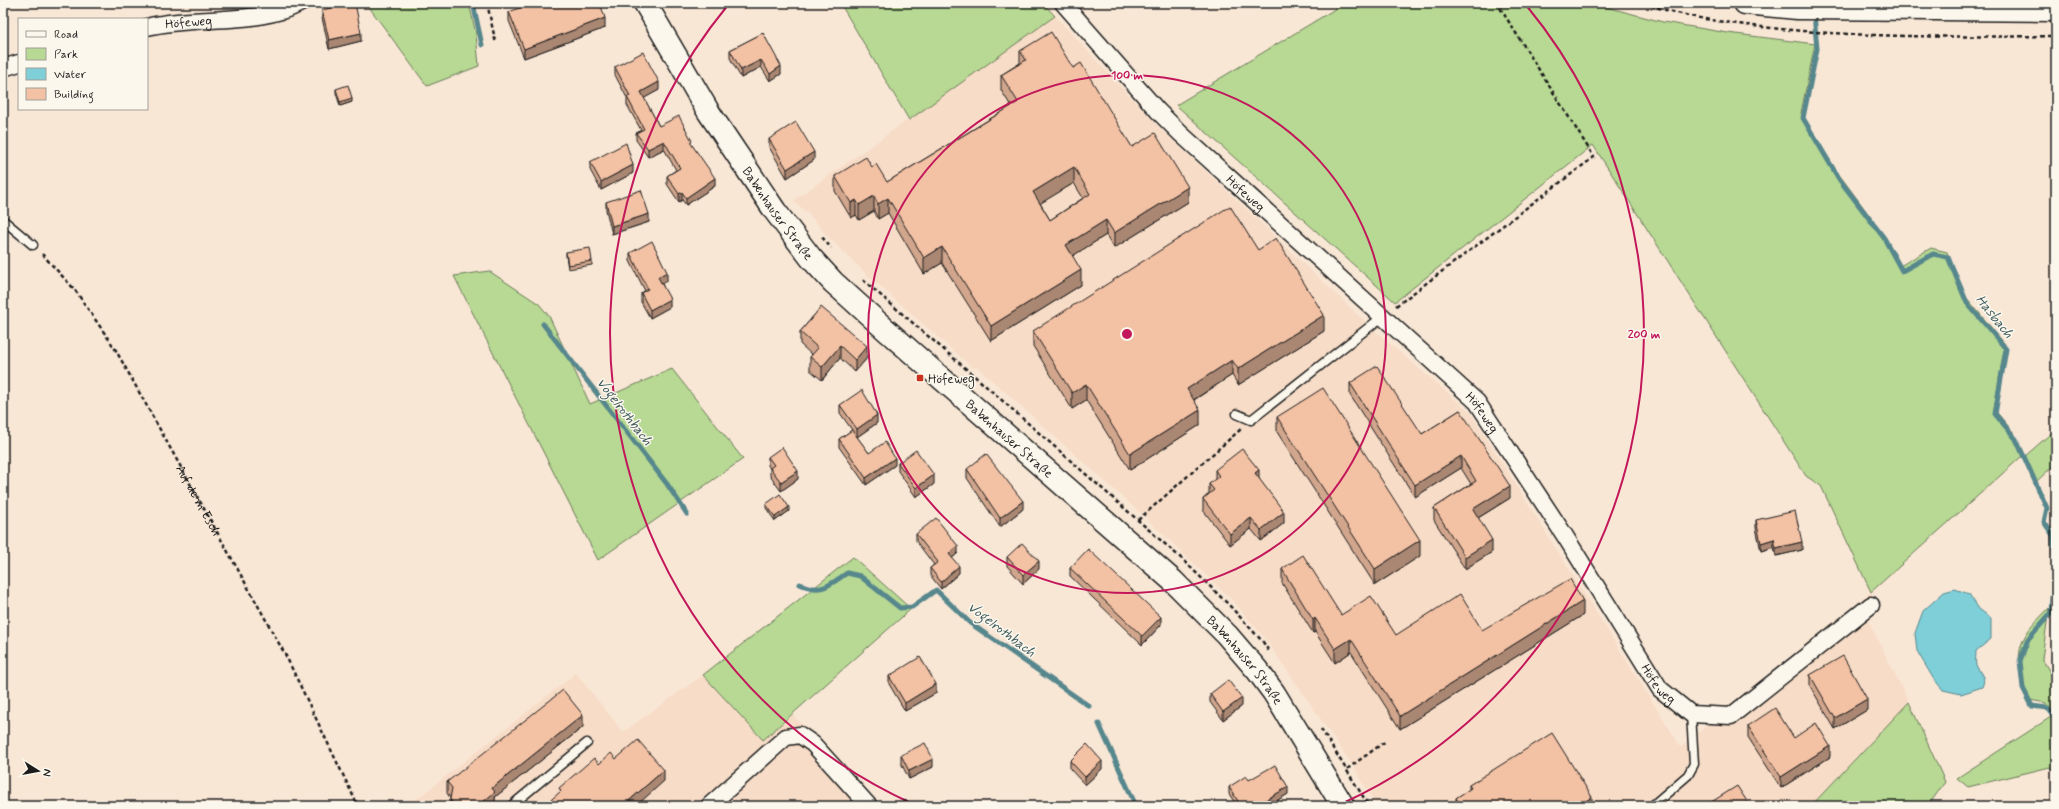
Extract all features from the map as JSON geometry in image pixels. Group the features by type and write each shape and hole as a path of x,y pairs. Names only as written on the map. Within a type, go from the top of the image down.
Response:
{"main road":[{"name":"Babenhauser Straße","path":"645,3 708,111 775,211 810,258 832,282 1173,581 1227,635 1257,670 1274,693 1343,806"},
{"path":"1745,3 1797,8 1911,6 2056,10"}],"street":[{"name":"Höfeweg","path":"148,27 162,23 233,18 287,10 300,3"},
{"name":"Höfeweg","path":"1063,3 1158,111 1477,402 1565,536 1660,689 1691,714"},
{"path":"3,68 18,63"},
{"path":"1691,714 1731,716 1871,605"},
{"path":"709,806 786,738 800,735 813,744 869,806"}],"lane":[{"path":"3,220 33,245"},
{"path":"1237,414 1251,420 1382,316"},
{"path":"1652,806 1688,775 1694,764 1691,714"},
{"path":"511,806 587,743"}],"path":[{"path":"487,3 496,44"},
{"path":"1382,316 1594,158 1497,3"},
{"path":"1644,3 1668,12 1717,22 1802,31 1884,37 2056,36"},
{"path":"819,234 833,251"},
{"name":"Auf dem Esch","path":"33,245 75,290 114,347 286,656 358,806"},
{"path":"859,277 1138,520 1229,605 1263,642 1271,654"},
{"path":"1138,520 1251,420"},
{"path":"1318,724 1369,806"},
{"path":"1347,769 1386,742"}],"shaded area":[{"path":"1055,16 1157,125 1374,330 1470,412 1681,747 1871,592 1881,609 1868,620 1909,702 1811,806 1376,806 1355,769 1264,637 1234,602 1146,518 977,367 973,368 865,273 828,237 808,213 793,201"},
{"path":"576,673 623,732 703,675 763,740 793,715 876,806 408,806"}],"green space":[{"path":"366,3 469,3 476,34 479,66 427,86"},
{"path":"840,3 1043,3 1055,16 909,120"},
{"path":"1345,3 1591,3 1663,22 1728,33 1815,44 1801,113 1838,173 1870,216 1900,266 1931,248 1947,252 1966,297 2005,344 1994,409 2014,433 2024,457 2021,457 1871,592 1821,486 1806,476 1593,145 1395,302 1176,105"},
{"path":"489,271 539,304 549,316 590,404 672,369 743,459 598,560 454,276"},
{"path":"2056,429 2056,463 2036,482 2024,457"},
{"path":"853,557 911,609 763,740 703,675"},
{"path":"2049,608 2042,659 2056,682 2056,716 2046,703 2030,700 2023,684 2019,658 2020,650 2027,633"},
{"path":"1909,702 1945,782 1928,806 1811,806"},
{"path":"2054,715 2056,716 2056,773 2050,767 1968,787 1957,778"}],"water":[{"path":"1955,589 1969,594 1979,609 1991,618 1991,639 1976,651 1976,665 1984,681 1982,687 1961,694 1943,690 1933,678 1917,651 1915,633 1923,611 1944,592"}],"building":[{"path":"355,3 361,33 329,40 322,10"},
{"path":"532,3 600,3 605,18 524,49 509,12"},
{"path":"1051,32 1073,68 1081,63 1132,147 1155,133 1188,187 1114,233 1106,220 1066,245 1081,270 991,326 942,247 924,258 888,198 878,204 874,196 859,205 856,200 851,203 835,176 866,157 872,167 876,164 887,182 1018,102 1001,75 1026,60 1020,51","holes":["1074,167 1090,194 1050,220 1033,192"]},
{"path":"763,33 781,66 770,74 761,60 741,70 730,50"},
{"path":"643,52 659,82 641,92 659,126 679,116 692,141 690,142 715,178 686,198 682,192 679,194 667,176 680,168 664,141 648,149 636,133 644,129 627,97 630,96 615,67"},
{"path":"348,85 352,98 340,102 336,89"},
{"path":"796,122 814,152 787,169 769,139"},
{"path":"626,143 633,165 601,182 590,162"},
{"path":"641,190 649,214 612,226 606,202"},
{"path":"1230,206 1258,250 1276,238 1324,315 1238,369 1232,360 1187,389 1200,410 1130,454 1086,384 1072,393 1033,331"},
{"path":"652,241 667,272 658,277 670,299 650,310 641,293 648,289 630,253"},
{"path":"590,248 592,261 568,265 566,252"},
{"path":"821,307 867,346 855,360 840,346 822,367 810,357 818,348 800,332"},
{"path":"1377,366 1422,434 1460,410 1510,486 1473,509 1492,540 1465,557 1434,508 1476,481 1461,456 1415,485 1350,383"},
{"path":"1323,388 1420,540 1375,569 1277,417"},
{"path":"862,390 877,415 857,429 840,405"},
{"path":"852,430 869,453 885,442 895,458 866,478 839,439"},
{"path":"782,447 798,471 781,482 770,468 774,465 768,457"},
{"path":"1242,449 1259,470 1255,473 1284,512 1261,530 1251,518 1230,534 1203,499 1214,490 1209,484 1219,476 1215,470"},
{"path":"916,450 934,475 916,488 898,463"},
{"path":"986,454 1023,501 1000,518 967,469"},
{"path":"780,494 789,507 775,517 766,504"},
{"path":"1795,511 1802,542 1776,548 1774,539 1761,543 1756,520"},
{"path":"936,518 958,546 949,554 959,566 941,582 930,568 938,562 916,534"},
{"path":"1022,543 1039,561 1023,575 1007,557"},
{"path":"1088,549 1161,617 1142,636 1070,568"},
{"path":"1303,555 1341,615 1371,596 1396,635 1460,594 1482,630 1570,579 1583,601 1400,716 1351,639 1335,649 1315,618 1313,620 1282,569"},
{"path":"1843,656 1867,699 1835,718 1810,675"},
{"path":"920,657 936,684 905,703 889,676"},
{"path":"1228,680 1242,698 1223,712 1210,694"},
{"path":"563,690 583,715 492,788 495,792 478,806 453,804 450,799 452,788 447,782"},
{"path":"1775,708 1794,738 1816,723 1830,746 1781,777 1748,726"},
{"path":"1552,733 1592,797 1578,806 1461,806 1456,798 1471,788 1469,785"},
{"path":"638,740 664,770 623,806 544,806 561,791 559,788 594,758 599,764 611,753 616,759"},
{"path":"925,743 933,759 909,771 901,755"},
{"path":"1087,744 1102,761 1085,777 1070,761"},
{"path":"1275,765 1288,787 1264,801 1267,806 1250,806 1248,803 1241,806 1229,787 1246,776 1249,780"},
{"path":"1737,786 1750,806 1705,806"},
{"path":"1664,799 1669,806 1655,806"}],"waterway":[{"name":"Vogelrothbach","path":"473,3 482,45"},
{"name":"Hasbach","path":"1814,14 1817,49 1803,118 1839,179 1884,238 1902,271 1933,254 1948,257 1967,303 2006,349 1995,414 2016,439 2047,508 2044,522 2053,535 2055,559 2051,613 2028,639 2020,661 2023,688 2032,706 2047,708 2056,720"},
{"name":"Vogelrothbach","path":"543,324 667,484 687,514"},
{"name":"Vogelrothbach","path":"800,584 808,587 820,588 825,587 847,573 860,576 900,608 912,607 936,590 970,623 1089,706"},
{"name":"Vogelrothbach","path":"1099,724 1136,806"}],"place":[{"name":"Höfeweg","path":"920,378"}]}
